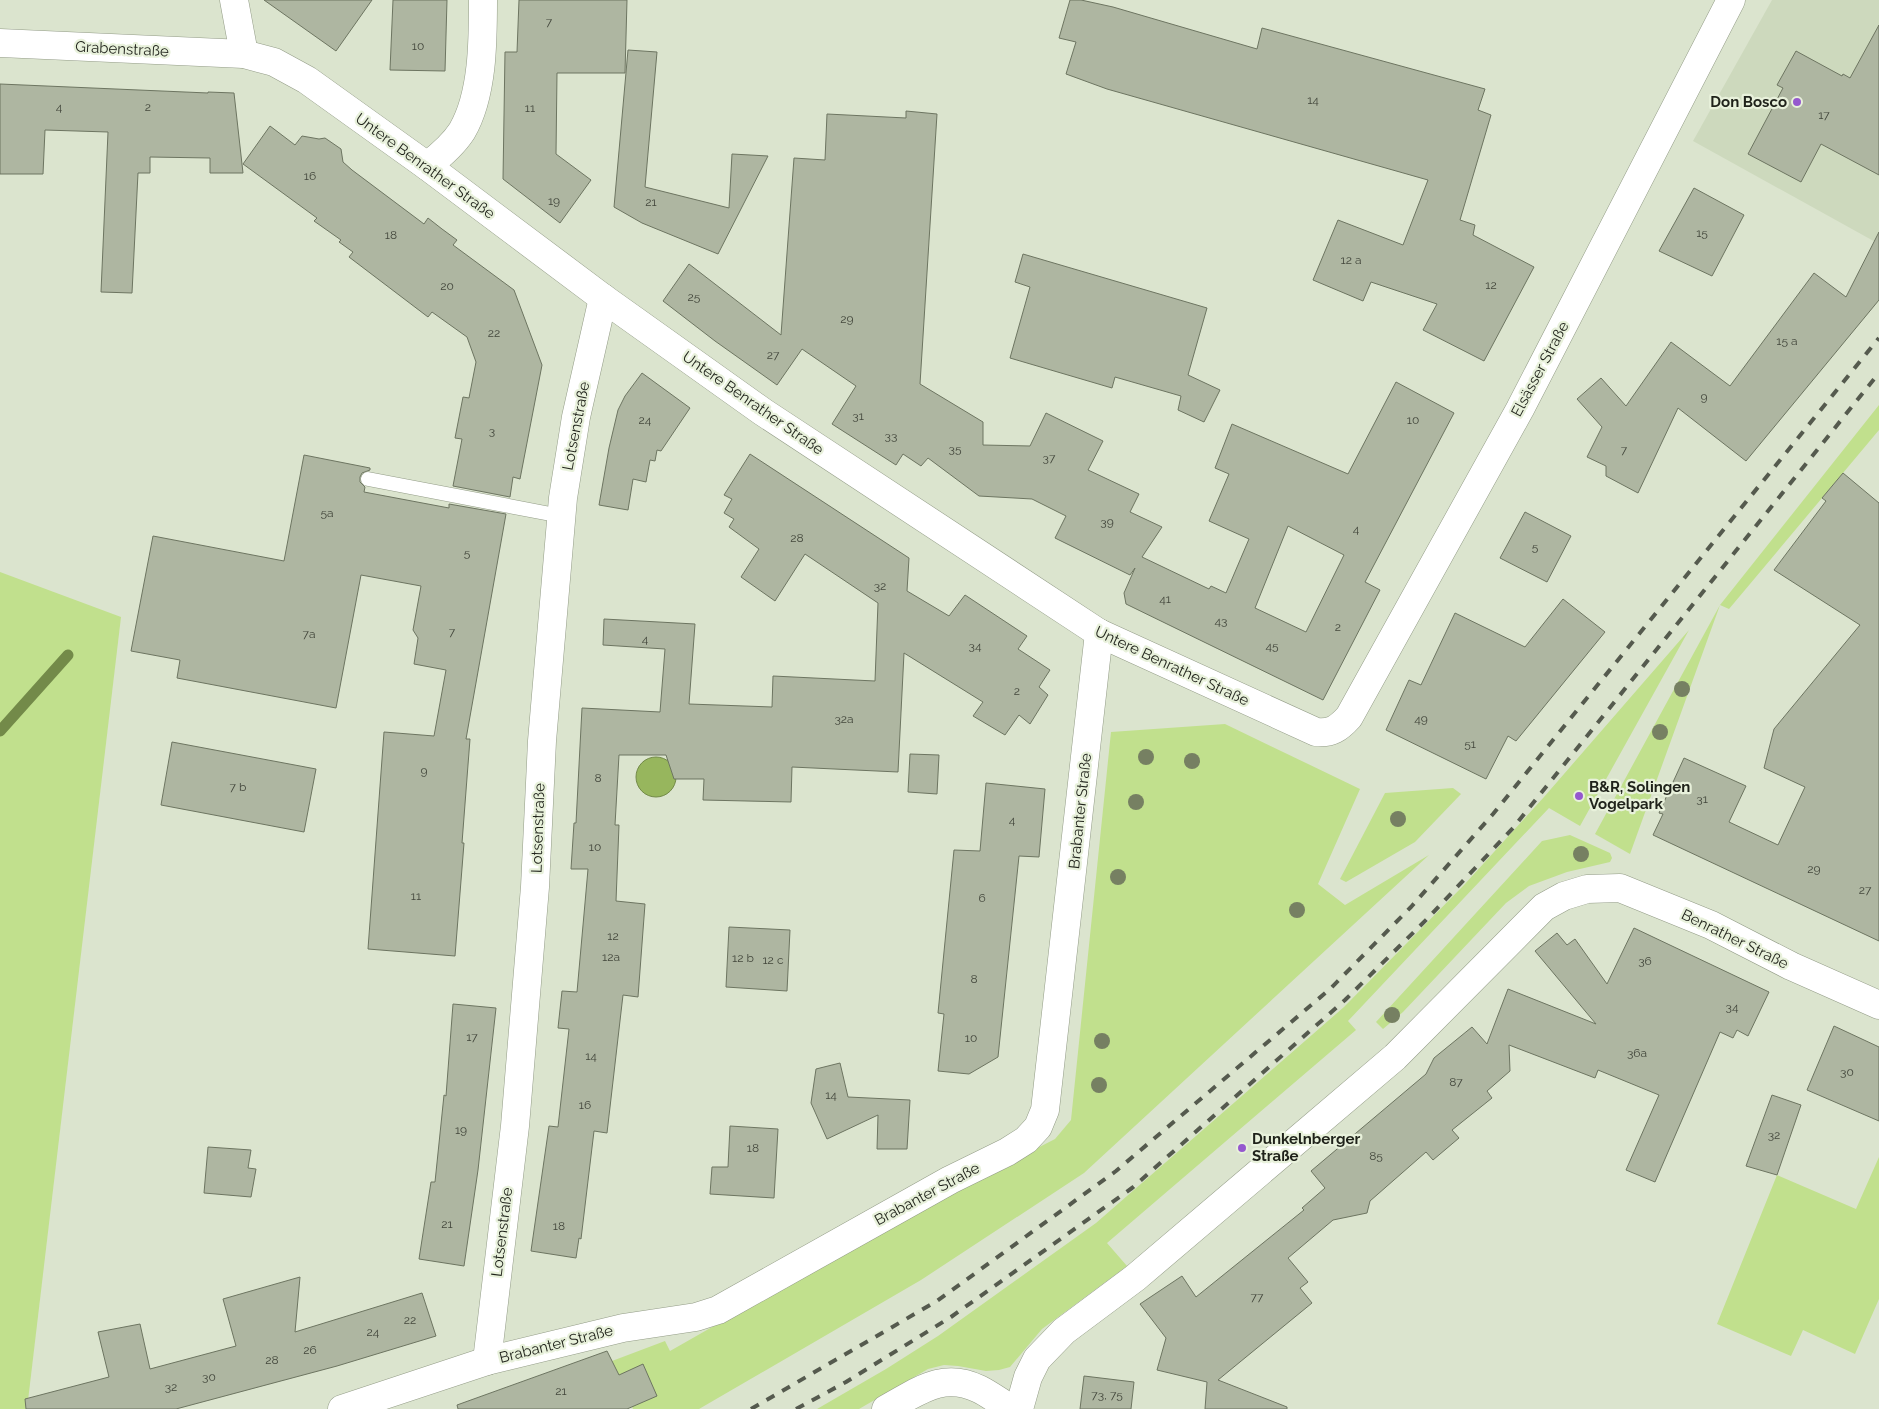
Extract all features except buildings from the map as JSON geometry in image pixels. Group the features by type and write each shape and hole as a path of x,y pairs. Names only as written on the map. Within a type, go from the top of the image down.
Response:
{"street":[{"path":"234,0 244,54"},
{"path":"427,166 444,152 462,132 470,112 478,78 483,40 483,0"},
{"name":"Elsässer Straße","path":"1336,730 1349,717 1520,409 1731,0"},
{"name":"Grabenstraße","path":"0,43 244,54"},
{"name":"Untere Benrather Straße","path":"244,54 274,62 307,80 427,166 603,298 800,437 1099,633 1316,732 1326,733 1336,730"},
{"name":"Lotsenstraße","path":"487,1361 516,1117 535,887 542,741 561,516 576,417 603,298"},
{"name":"Brabanter Straße","path":"342,1409 487,1361 623,1328 696,1317 718,1310 950,1180 1007,1152 1026,1140 1038,1127 1045,1110 1099,633"},
{"name":"Benrather Straße","path":"1019,1409 1028,1377 1037,1358 1064,1330 1135,1278 1395,1057 1544,907 1564,896 1587,889 1620,888 1711,925 1791,966 1879,1004"},
{"path":"886,1409 931,1385 948,1381 968,1384 978,1388 1012,1409"}],"lane":[{"path":"368,479 561,516"}],"shaded area":[{"name":"Don Bosco","path":"1772,0 1879,0 1879,244 1693,141"},
{"path":"1879,405 1879,430 1729,609 1720,605"},
{"path":"0,572 121,617 27,1409 0,1409"},
{"path":"1720,605 1630,854 1595,834"},
{"path":"1689,630 1580,826 1549,808 1348,1021 1356,1030 1107,1243 1127,1266 1042,1329 1010,1367 986,1371 944,1365 928,1369 859,1409 817,1409 938,1336 1096,1223 1344,1007 1464,885 1544,797"},
{"path":"1225,724 1360,789 1318,884 1345,905 1429,855 1084,1173 921,1280 699,1409 633,1409 612,1361 665,1341 670,1351 925,1206 1055,1139 1071,1120 1111,732"},
{"path":"656,757 670,763 676,777 670,791 656,797 642,791 636,777 642,763"},
{"path":"1453,788 1461,794 1415,842 1346,882 1340,879 1385,793"},
{"path":"1570,835 1610,853 1612,858 1610,862 1567,872 1529,886 1506,903 1403,1012 1383,1029 1376,1022 1542,841"},
{"path":"1879,1157 1879,1299 1855,1354 1803,1330 1791,1356 1717,1324 1777,1175 1856,1209"}],"waterway":[{"path":"0,731 68,655"}],"railway":[{"path":"751,1409 937,1301 1116,1171 1330,989 1411,907 1493,814 1879,338"},
{"path":"796,1409 846,1382 951,1317 1132,1188 1345,1000 1427,919 1513,828 1879,373"}],"place":[{"name":"Don Bosco","path":"1797,102"},
{"name":"B&R, Solingen Vogelpark","path":"1579,796"},
{"name":"Dunkelnberger Straße","path":"1242,1148"}]}
